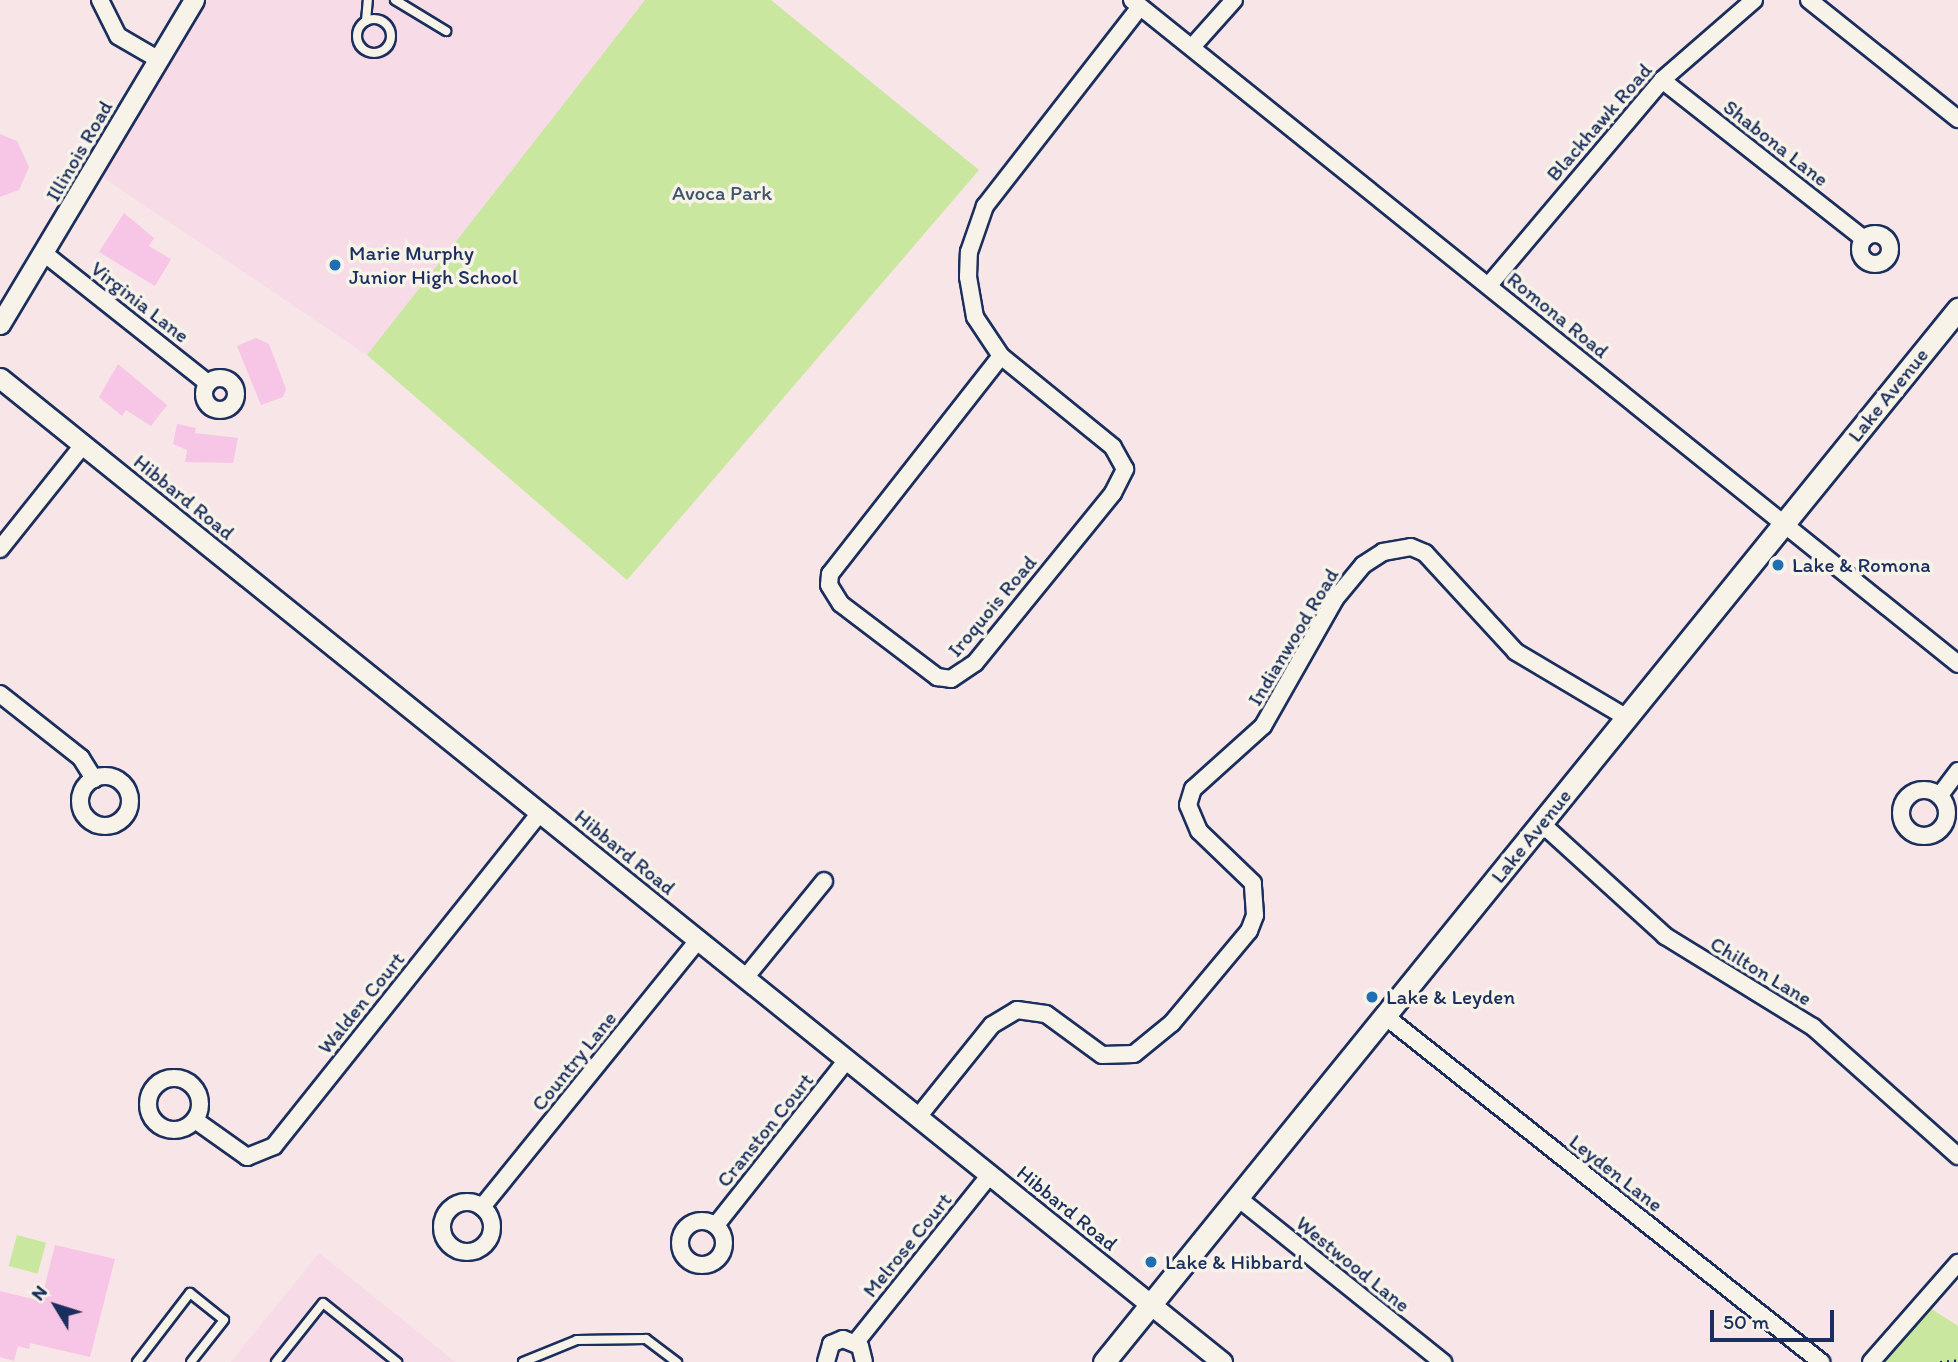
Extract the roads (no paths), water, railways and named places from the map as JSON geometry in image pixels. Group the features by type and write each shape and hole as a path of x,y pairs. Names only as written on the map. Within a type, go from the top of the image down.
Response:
{"main road":[{"name":"Lake Avenue","path":"1104,1362 1958,309"}],"street":[{"path":"100,0 118,36 159,60"},
{"name":"Illinois Road","path":"0,324 45,254 194,0"},
{"path":"1192,47 1234,0"},
{"name":"Blackhawk Road","path":"1489,285 1662,80 1754,0"},
{"path":"1810,0 1958,119"},
{"name":"Romona Road","path":"1136,3 1958,664"},
{"name":"Iroquois Road","path":"1001,356 830,575 829,585 841,604 937,677 951,679 975,663 1113,493 1125,469 1113,447 1001,356 975,317 970,297 969,252 976,228 1003,179 1136,3"},
{"name":"Shabona Lane","path":"1662,80 1864,239"},
{"name":"Virginia Lane","path":"45,254 208,383"},
{"name":"Hibbard Road","path":"0,378 1222,1362"},
{"path":"0,549 83,445"},
{"name":"Indianwood Road","path":"918,1117 992,1025 1017,1010 1046,1014 1102,1055 1134,1054 1172,1023 1249,932 1255,915 1253,883 1199,831 1188,805 1193,789 1264,726 1335,599 1363,565 1383,552 1411,547 1424,553 1516,652 1627,718"},
{"path":"2,699 82,758 94,779"},
{"path":"1940,795 1958,771"},
{"name":"Walden Court","path":"195,1120 247,1157 274,1146 540,813"},
{"name":"Chilton Lane","path":"1541,823 1647,922 1813,1027 1958,1156"},
{"path":"745,978 824,881"},
{"name":"Country Lane","path":"482,1208 698,940"},
{"name":"Leyden Lane","path":"1384,1016 1822,1362"},
{"name":"Cranston Court","path":"716,1225 847,1060"},
{"name":"Melrose Court","path":"856,1342 990,1175"},
{"name":"Westwood Lane","path":"1238,1198 1443,1362"},
{"path":"1871,1362 1958,1263"},
{"path":"826,1362 828,1350 837,1340 856,1342 864,1362"}],"lane":[{"path":"366,20 377,19 390,29 391,40 380,52 369,53 357,41 366,20 368,0"},
{"path":"395,0 446,31"},
{"path":"137,1362 190,1293 224,1320 191,1362"},
{"path":"275,1362 323,1303 397,1362"},
{"path":"523,1362 577,1340 646,1339 677,1362"}],"place":[{"name":"Marie Murphy Junior High School","path":"335,265"},
{"name":"Lake & Romona","path":"1778,565"},
{"name":"Lake & Leyden","path":"1372,997"},
{"name":"Lake & Hibbard","path":"1151,1262"}],"park label":[{"name":"Avoca Park","path":"722,193"}]}
